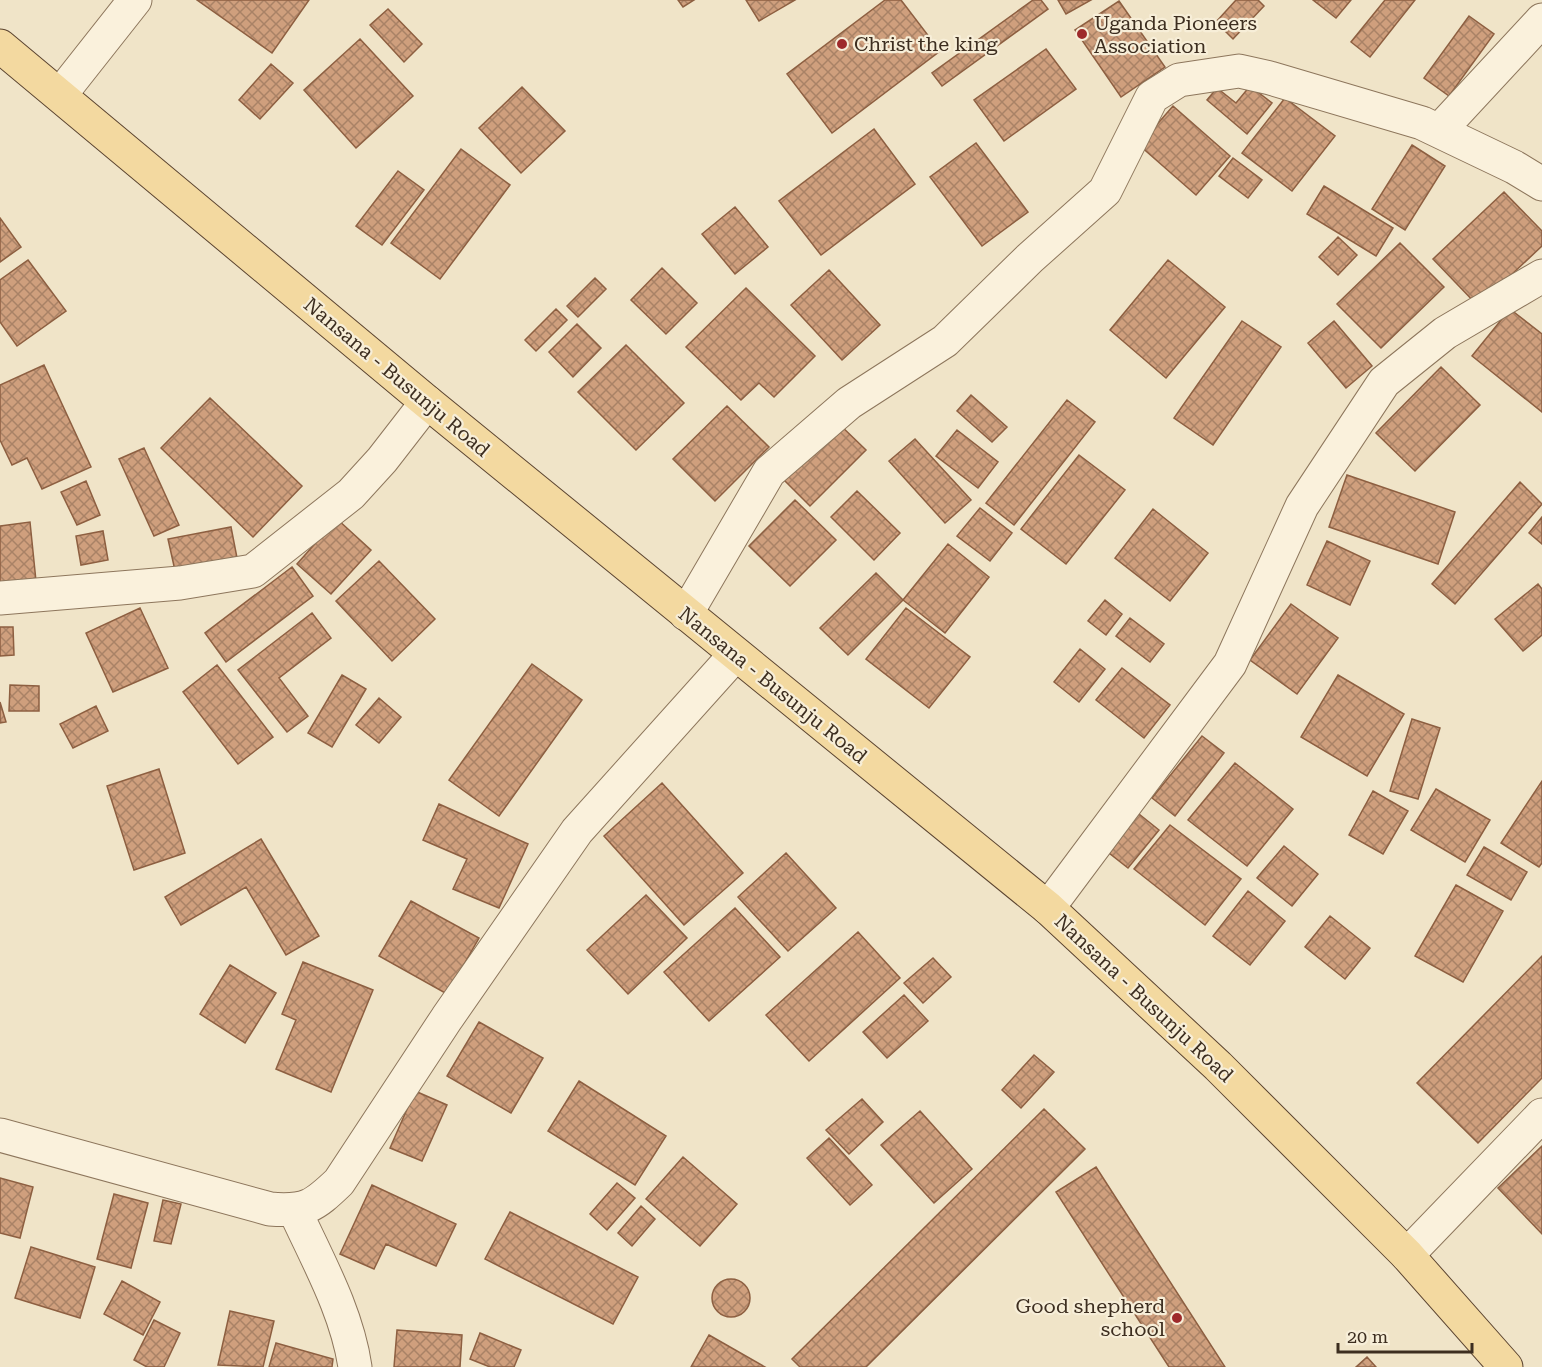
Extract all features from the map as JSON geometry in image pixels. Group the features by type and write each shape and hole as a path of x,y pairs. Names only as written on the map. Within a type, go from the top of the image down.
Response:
{"main road":[{"name":"Nansana - Busunju Road","path":"0,46 427,402 1048,908 1218,1066 1407,1255 1506,1367"}],"street":[{"path":"60,95 135,0"},
{"path":"1439,131 1542,20"},
{"path":"686,614 769,472 849,403 945,341 1030,258 1105,191 1152,97 1179,80 1239,71 1422,123 1514,167 1542,184"},
{"path":"1048,908 1230,664 1302,506 1384,382 1445,333 1542,276"},
{"path":"0,598 180,584 253,571 351,495 382,460 427,402"},
{"path":"0,1135 270,1209 295,1211 319,1202 339,1182 447,1018 577,831 735,655"},
{"path":"1407,1255 1542,1115"},
{"path":"295,1211 331,1289 351,1341 355,1367"}],"building":[{"path":"197,0 309,0 272,53"},
{"path":"678,0 694,0 683,7"},
{"path":"746,0 795,0 759,21"},
{"path":"885,0 901,0 940,51 832,133 787,74"},
{"path":"1033,0 1041,0 1048,9 942,86 932,73"},
{"path":"1058,0 1091,0 1066,14"},
{"path":"1236,0 1258,0 1264,6 1233,39 1216,22"},
{"path":"1313,0 1351,0 1336,18"},
{"path":"1385,0 1415,0 1370,57 1351,42"},
{"path":"1119,1 1165,67 1121,97 1075,30"},
{"path":"388,9 422,44 404,62 370,25"},
{"path":"1469,16 1494,34 1449,96 1424,78"},
{"path":"360,39 413,96 356,148 304,90"},
{"path":"1046,49 1076,89 1004,141 974,100"},
{"path":"271,64 293,83 260,119 239,100"},
{"path":"1250,86 1272,103 1247,134 1207,100 1217,88 1236,103"},
{"path":"522,87 565,131 521,173 479,128"},
{"path":"1285,98 1335,136 1292,191 1242,153"},
{"path":"1173,106 1230,156 1196,195 1139,145"},
{"path":"874,129 915,184 821,255 779,201"},
{"path":"976,143 1028,212 982,246 930,177"},
{"path":"1412,145 1445,166 1405,230 1372,209"},
{"path":"461,149 510,185 440,279 391,243"},
{"path":"1233,158 1262,180 1248,198 1219,176"},
{"path":"398,171 424,190 382,245 356,226"},
{"path":"1324,186 1393,228 1376,256 1307,214"},
{"path":"1504,192 1542,231 1542,246 1478,306 1433,259"},
{"path":"735,207 768,247 735,274 702,234"},
{"path":"0,218 21,247 0,262"},
{"path":"1338,237 1357,255 1338,275 1319,257"},
{"path":"1400,243 1444,287 1381,348 1337,304"},
{"path":"28,260 66,311 17,346 0,322 0,280"},
{"path":"1168,260 1225,307 1166,378 1110,330"},
{"path":"662,268 697,303 666,334 631,300"},
{"path":"829,270 880,325 842,360 791,305"},
{"path":"595,278 606,289 578,317 567,306"},
{"path":"746,288 815,356 774,397 759,383 741,400 686,347"},
{"path":"556,309 567,320 536,351 525,340"},
{"path":"1510,309 1542,334 1542,412 1472,356"},
{"path":"1242,321 1281,347 1213,445 1174,418"},
{"path":"1334,321 1372,366 1346,388 1308,343"},
{"path":"577,324 601,348 573,377 549,352"},
{"path":"626,345 684,403 636,450 578,392"},
{"path":"44,365 91,467 42,489 27,458 12,465 0,440 0,385"},
{"path":"1441,367 1480,405 1415,471 1376,433"},
{"path":"971,395 1007,427 992,442 957,411"},
{"path":"210,398 302,486 253,537 161,448"},
{"path":"1067,400 1095,422 1014,525 986,503"},
{"path":"727,406 769,447 715,501 673,459"},
{"path":"837,422 866,450 810,506 782,478"},
{"path":"957,430 998,462 978,488 936,456"},
{"path":"915,439 971,500 945,523 889,461"},
{"path":"144,448 179,525 154,536 119,459"},
{"path":"1079,455 1125,490 1066,564 1021,529"},
{"path":"1347,475 1455,512 1438,564 1329,527"},
{"path":"86,481 100,515 77,525 61,492"},
{"path":"1520,482 1542,504 1455,604 1432,584"},
{"path":"857,491 900,533 874,560 831,517"},
{"path":"795,500 836,540 790,586 749,546"},
{"path":"980,508 1012,533 990,561 957,536"},
{"path":"1153,509 1208,553 1170,601 1115,558"},
{"path":"1542,517 1542,544 1529,533"},
{"path":"337,519 371,550 331,594 297,564"},
{"path":"30,522 36,581 0,584 0,526"},
{"path":"231,527 238,563 176,575 168,539"},
{"path":"103,531 108,560 81,565 76,536"},
{"path":"1327,541 1370,561 1350,605 1307,585"},
{"path":"948,544 989,577 945,633 903,600"},
{"path":"379,561 435,619 392,661 336,601"},
{"path":"292,567 313,596 226,662 205,633"},
{"path":"876,573 903,600 848,655 820,628"},
{"path":"1538,584 1542,589 1542,635 1523,651 1495,619"},
{"path":"1105,600 1122,614 1106,635 1088,621"},
{"path":"1291,604 1338,638 1297,694 1250,660"},
{"path":"140,608 168,668 113,692 86,633"},
{"path":"906,608 970,657 929,708 866,659"},
{"path":"312,613 331,638 279,678 308,716 287,732 238,670"},
{"path":"1130,618 1164,644 1150,662 1116,636"},
{"path":"0,627 13,627 14,655 0,656"},
{"path":"1080,649 1105,669 1079,702 1054,682"},
{"path":"532,664 582,700 499,816 449,780"},
{"path":"217,665 273,737 238,764 183,692"},
{"path":"1122,668 1170,705 1144,738 1096,700"},
{"path":"342,675 366,689 332,747 308,733"},
{"path":"1338,675 1404,714 1367,776 1301,737"},
{"path":"10,685 39,686 39,711 9,711"},
{"path":"379,698 401,717 379,743 356,725"},
{"path":"0,702 6,722 0,723"},
{"path":"96,706 108,731 73,748 60,724"},
{"path":"1412,719 1440,728 1418,799 1390,791"},
{"path":"1202,736 1224,753 1175,816 1152,798"},
{"path":"1235,763 1293,809 1247,866 1188,820"},
{"path":"159,769 185,853 134,870 107,786"},
{"path":"1542,781 1542,863 1539,867 1501,843"},
{"path":"662,783 743,873 684,925 604,836"},
{"path":"1436,789 1490,820 1465,862 1411,830"},
{"path":"1373,791 1408,811 1383,854 1349,835"},
{"path":"439,804 528,844 499,908 453,889 467,859 423,840"},
{"path":"1134,810 1159,830 1128,868 1104,849"},
{"path":"1170,825 1241,879 1205,925 1134,869"},
{"path":"261,839 319,936 286,955 246,887 181,925 165,897"},
{"path":"1284,846 1318,874 1292,906 1257,878"},
{"path":"1484,847 1527,872 1511,900 1467,875"},
{"path":"786,853 836,908 788,951 738,897"},
{"path":"1456,885 1503,911 1463,982 1415,956"},
{"path":"1248,891 1285,921 1250,965 1213,936"},
{"path":"646,895 687,938 628,994 587,950"},
{"path":"411,901 479,938 447,994 379,956"},
{"path":"735,908 780,957 709,1021 664,972"},
{"path":"1330,916 1370,948 1345,979 1305,947"},
{"path":"858,932 900,978 809,1061 766,1015"},
{"path":"1542,956 1542,1078 1478,1143 1417,1083"},
{"path":"933,958 951,977 923,1003 904,983"},
{"path":"303,962 373,990 331,1092 276,1069 296,1020 282,1014"},
{"path":"230,965 276,993 245,1043 200,1014"},
{"path":"904,995 928,1021 887,1058 863,1032"},
{"path":"479,1022 543,1058 511,1113 447,1076"},
{"path":"1034,1055 1054,1072 1021,1108 1002,1090"},
{"path":"579,1081 666,1136 635,1185 548,1131"},
{"path":"415,1091 447,1105 422,1161 390,1148"},
{"path":"862,1099 883,1122 849,1154 826,1130"},
{"path":"1044,1109 1085,1149 866,1367 800,1367 792,1359"},
{"path":"920,1111 972,1169 934,1203 881,1145"},
{"path":"829,1138 872,1185 850,1205 807,1158"},
{"path":"1542,1146 1542,1234 1498,1188"},
{"path":"683,1157 737,1204 700,1246 646,1199"},
{"path":"1096,1167 1225,1367 1169,1367 1056,1192"},
{"path":"0,1178 33,1187 20,1238 0,1233"},
{"path":"617,1183 635,1198 607,1230 590,1214"},
{"path":"372,1185 456,1224 436,1266 386,1244 374,1269 340,1254"},
{"path":"114,1194 148,1203 131,1268 97,1259"},
{"path":"163,1200 181,1204 171,1244 154,1241"},
{"path":"641,1206 655,1219 632,1246 618,1233"},
{"path":"510,1212 638,1277 613,1324 485,1259"},
{"path":"31,1247 95,1267 80,1318 15,1298"},
{"path":"731,1279 744,1285 750,1298 744,1311 731,1317 718,1311 712,1298 718,1285"},
{"path":"122,1281 160,1302 143,1335 104,1314"},
{"path":"230,1311 274,1321 263,1367 218,1365"},
{"path":"154,1320 180,1333 164,1367 147,1367 134,1360"},
{"path":"397,1330 462,1335 460,1367 394,1367"},
{"path":"480,1333 521,1350 514,1367 490,1367 470,1359"},
{"path":"709,1335 765,1367 691,1367"},
{"path":"276,1343 333,1359 332,1367 269,1367"},
{"path":"1367,1357 1376,1367 1356,1367"}],"place":[{"name":"Uganda Pioneers Association","path":"1082,34"},
{"name":"Christ the king","path":"842,44"},
{"name":"Good shepherd school","path":"1177,1318"}]}
